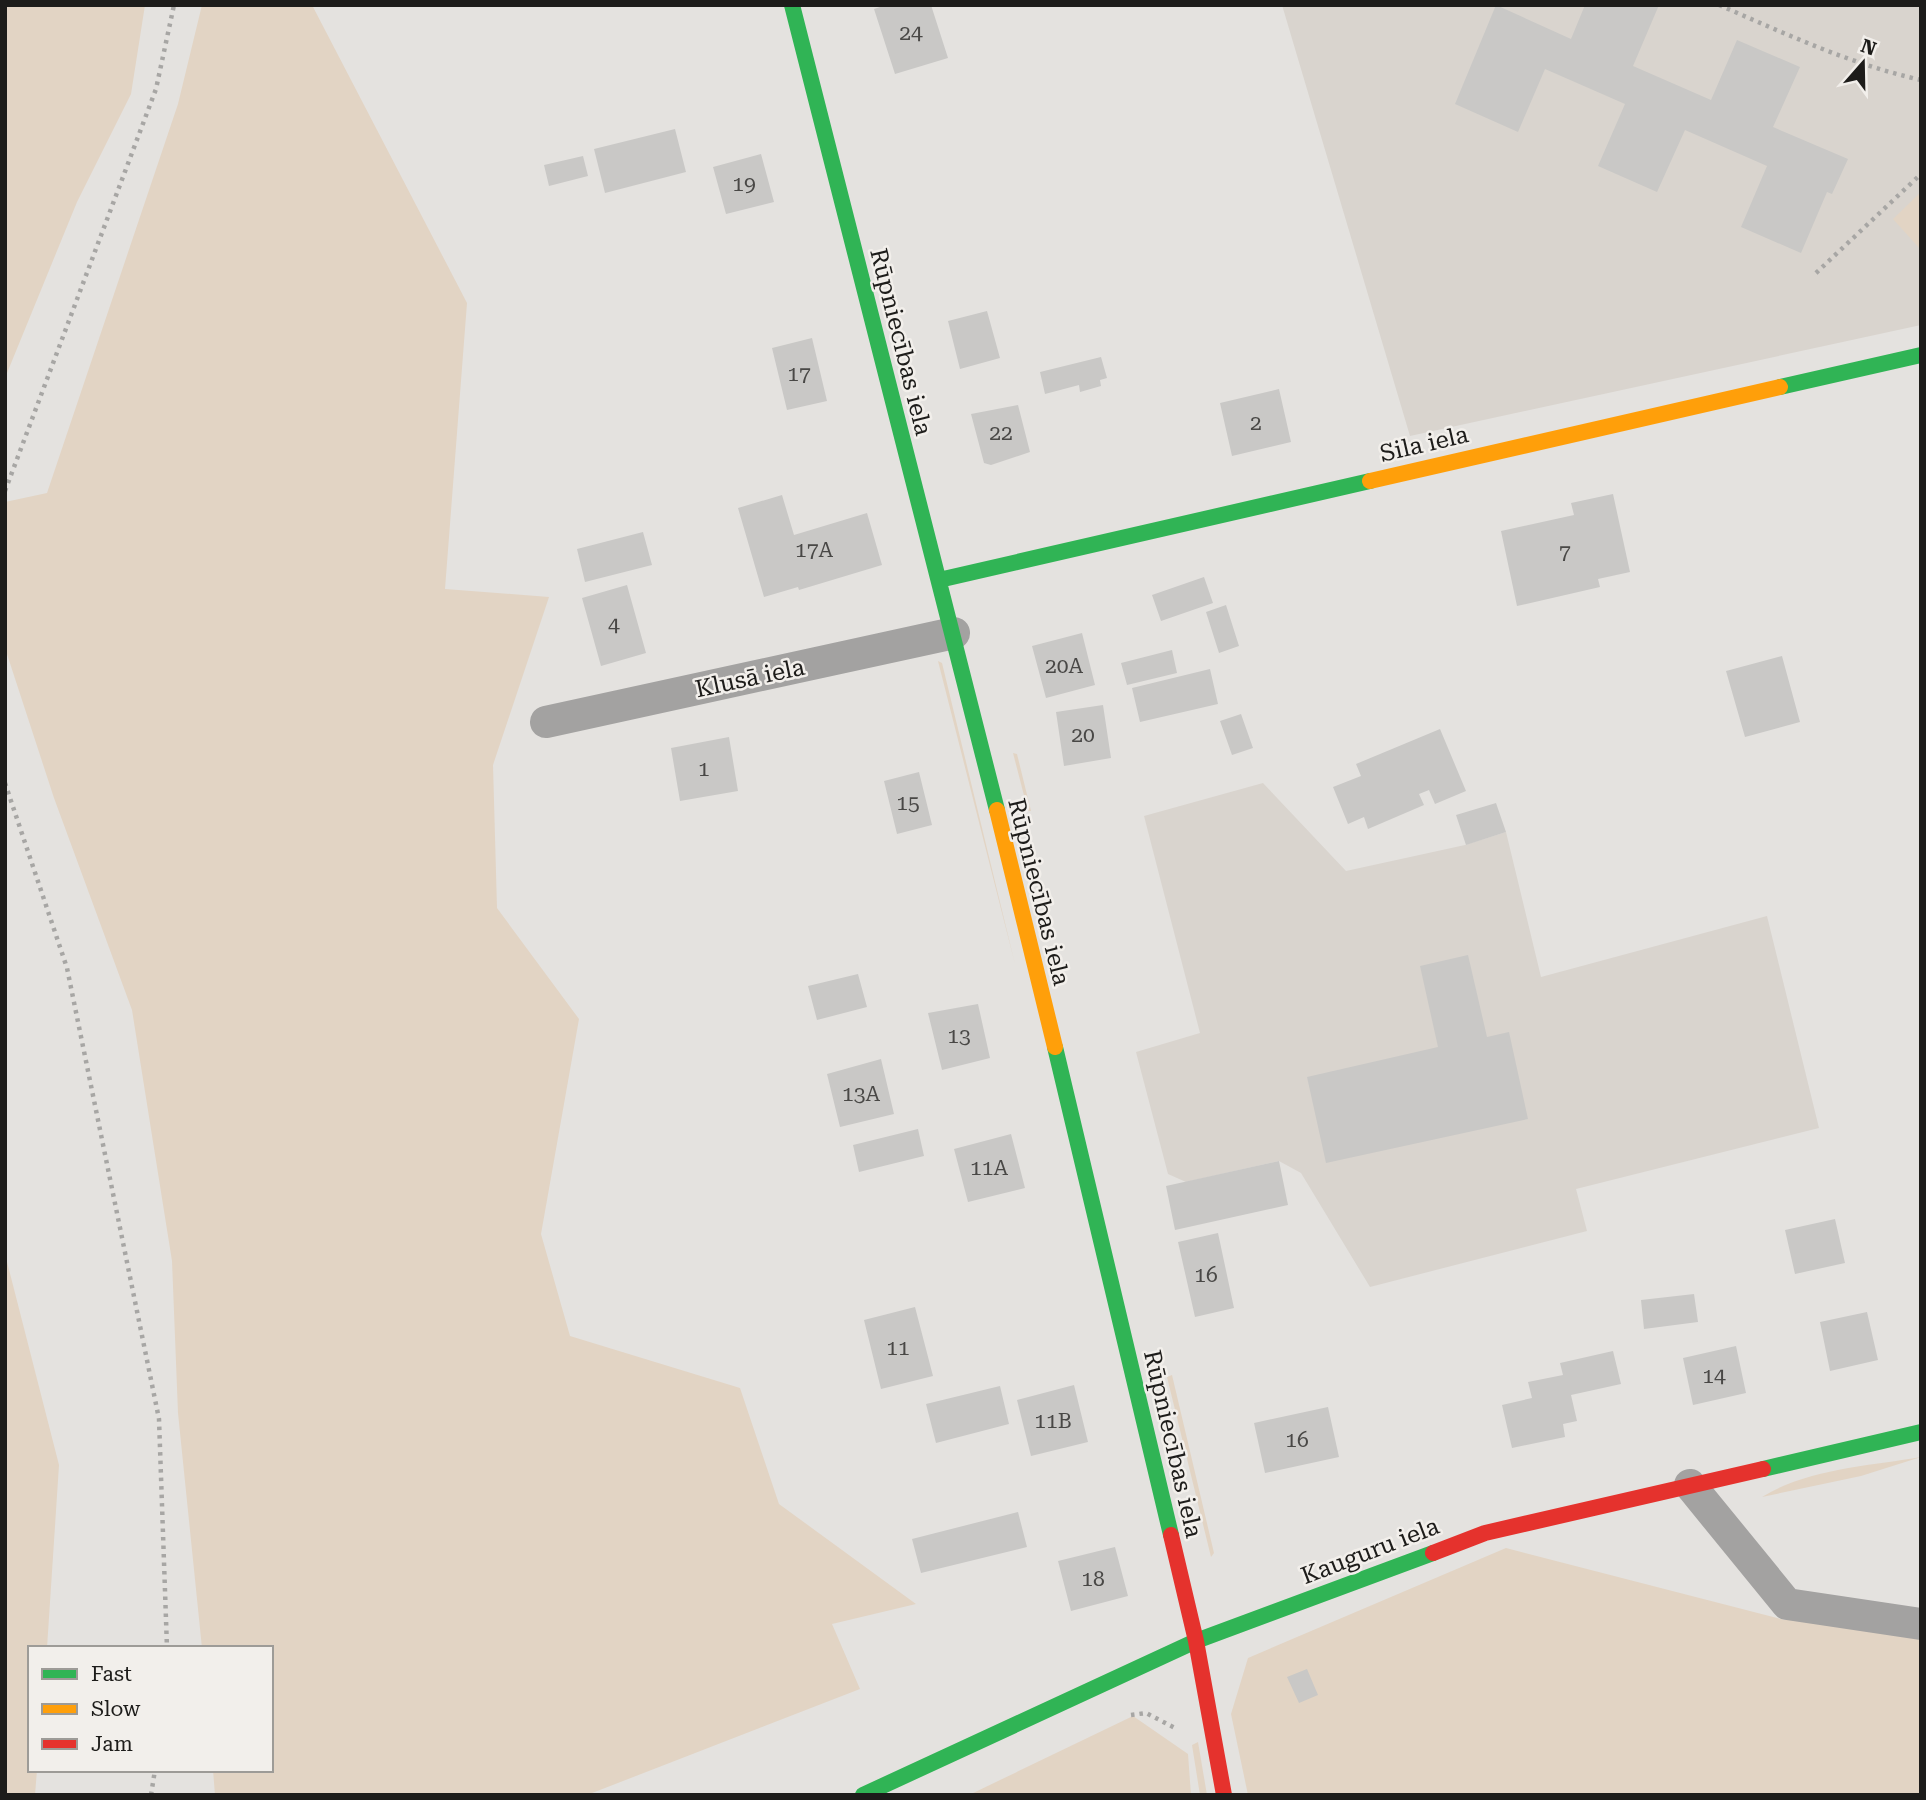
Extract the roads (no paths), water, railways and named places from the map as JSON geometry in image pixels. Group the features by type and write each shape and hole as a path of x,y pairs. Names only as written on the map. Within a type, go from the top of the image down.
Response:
{"street":[{"name":"Rūpniecības iela","path":"792,5 954,633 1196,1641 1224,1795"},
{"name":"Sila iela","path":"939,580 1921,355"},
{"name":"Klusā iela","path":"546,722 954,633"},
{"name":"Kauguru iela","path":"863,1795 1196,1641 1485,1533 1921,1432"},
{"path":"1690,1485 1787,1604 1921,1625"}]}
